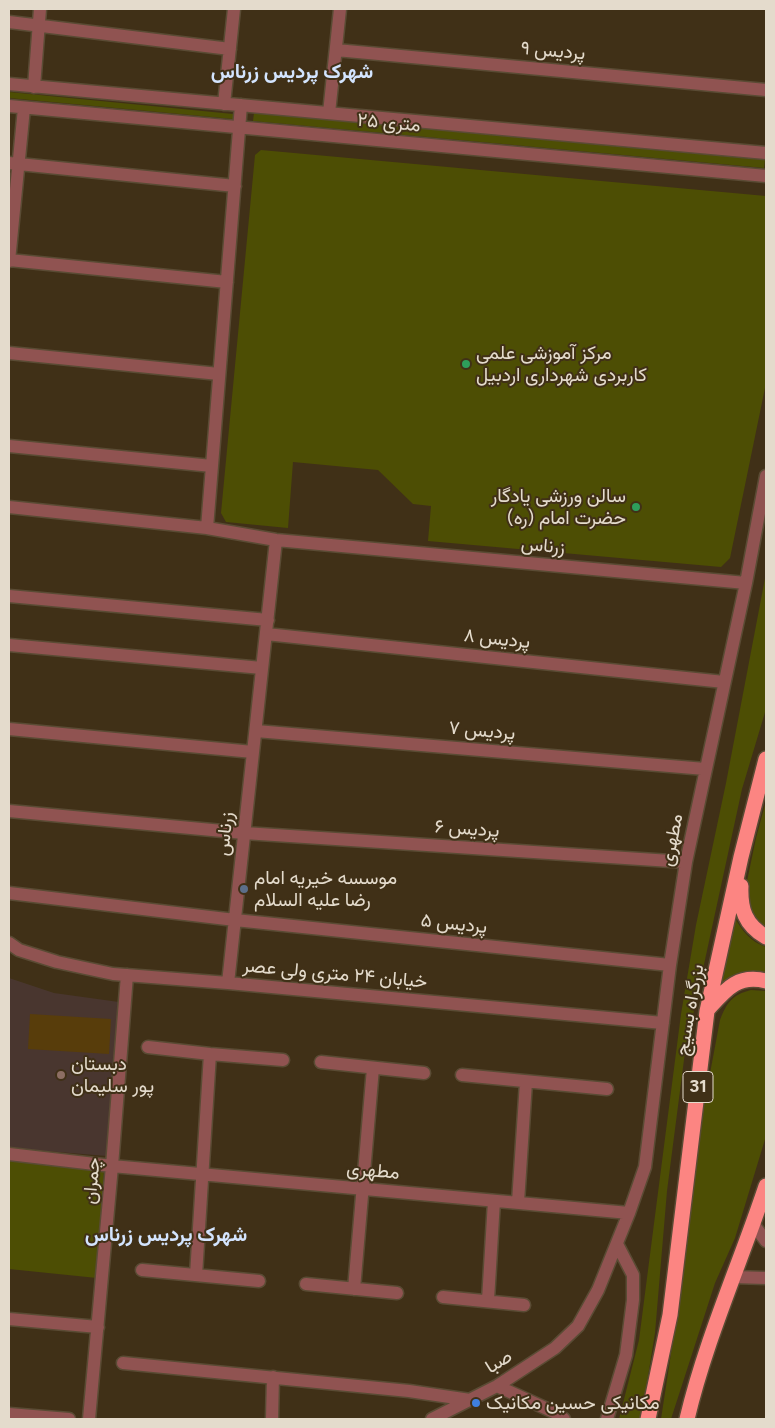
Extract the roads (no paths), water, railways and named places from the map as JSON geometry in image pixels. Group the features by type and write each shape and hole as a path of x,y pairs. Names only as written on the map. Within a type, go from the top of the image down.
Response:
{"highway":[{"name":"بزرگراه بسیج","path":"648,1419 670,1316 707,1011 741,857 766,759"},
{"path":"741,857 740,903 754,929 766,937"},
{"path":"707,1011 724,990 734,984 754,979 766,981"},
{"path":"687,1419 693,1393 733,1277 753,1224 763,1205 766,1186"}],"street":[{"path":"34,87 40,9"},
{"path":"224,104 234,9"},
{"path":"329,113 340,9"},
{"path":"9,22 230,49"},
{"name":"پردیس ۹","path":"336,50 766,90"},
{"name":"۲۵ متری","path":"9,84 766,153"},
{"name":"۲۵ متری","path":"9,106 766,176"},
{"path":"207,528 241,106"},
{"path":"24,108 14,164 9,260 227,282"},
{"path":"14,164 235,186"},
{"path":"9,353 219,374"},
{"path":"9,446 212,466"},
{"name":"مطهری","path":"578,1326 598,1290 645,1167 670,965 686,862 746,583 766,476"},
{"name":"زرناس","path":"9,507 207,528 276,540 746,583"},
{"name":"زرناس","path":"228,983 276,540"},
{"path":"9,596 268,620"},
{"name":"پردیس ۸","path":"266,634 724,682"},
{"path":"9,645 262,668"},
{"path":"9,729 253,752"},
{"name":"پردیس ۷","path":"256,731 705,770"},
{"name":"پردیس ۶","path":"9,811 244,833 686,862"},
{"name":"پردیس ۵","path":"9,893 235,920 670,965"},
{"name":"خیابان ۲۴ متری ولی عصر","path":"9,943 19,950 57,962 113,974 663,1023"},
{"name":"چمران","path":"89,1419 127,975"},
{"path":"148,1047 282,1060"},
{"path":"196,1275 210,1054"},
{"path":"321,1062 424,1073"},
{"path":"354,1288 373,1068"},
{"path":"462,1076 607,1088"},
{"path":"518,1202 526,1082"},
{"name":"مطهری","path":"9,1154 112,1166 629,1213"},
{"path":"488,1300 494,1201"},
{"path":"753,1224 766,1242"},
{"path":"607,1419 626,1355 633,1300 633,1276 617,1244"},
{"path":"142,1270 259,1281"},
{"path":"733,1277 766,1278"},
{"path":"306,1284 397,1293"},
{"path":"443,1297 524,1305"},
{"path":"9,1319 98,1327"},
{"name":"صبا","path":"432,1419 497,1386 555,1348 578,1326"},
{"path":"124,1363 409,1391 470,1400"},
{"path":"272,1419 273,1377"},
{"path":"497,1386 556,1413 564,1419"},
{"path":"9,1414 69,1419"}],"place":[{"name":"مرکز آموزشی علمی کاربردی شهرداری اردبیل","path":"466,364"},
{"name":"سالن ورزشی یادگار حضرت امام (ره)","path":"636,507"},
{"name":"موسسه خیریه امام رضا علیه السلام","path":"244,889"},
{"name":"دبستان پور سلیمان","path":"61,1075"},
{"name":"مکانیکی حسین مکانیک","path":"476,1403"}],"district":[{"name":"شهرک پردیس زرناس","path":"292,72"},
{"name":"شهرک پردیس زرناس","path":"166,1235"}]}
